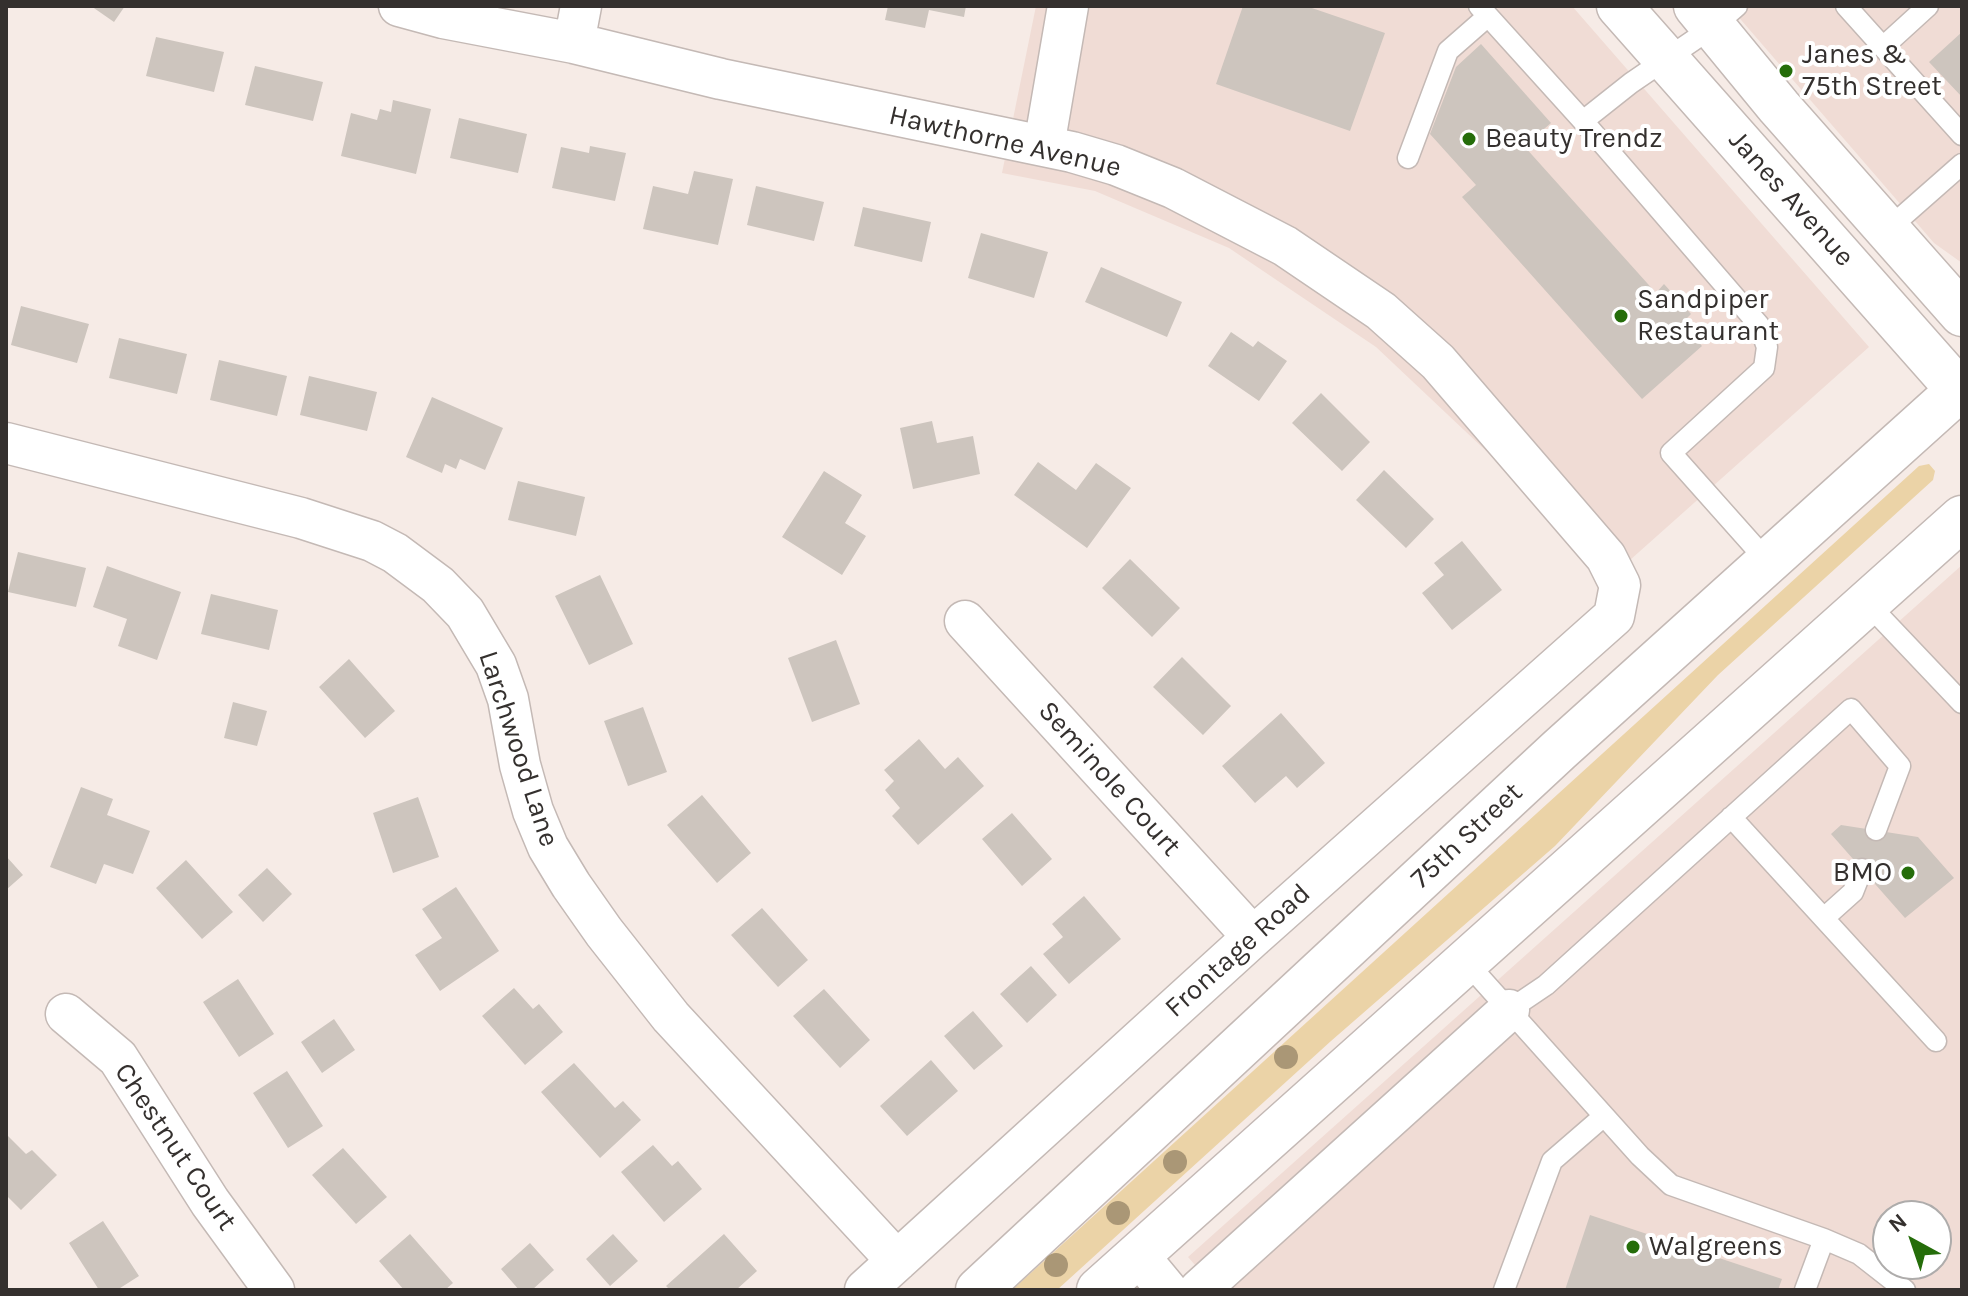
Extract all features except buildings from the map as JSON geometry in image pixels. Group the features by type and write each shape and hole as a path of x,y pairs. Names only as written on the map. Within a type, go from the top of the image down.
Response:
{"main road":[{"name":"Janes Avenue","path":"1619,6 1961,390"},
{"name":"Janes Avenue","path":"1715,13 1887,230 1962,314"},
{"name":"75th Street","path":"978,1290 1570,740 1961,390"},
{"path":"1099,1290 1962,518"}],"street":[{"name":"Hawthorne Avenue","path":"399,6 443,18 578,25 721,79 1044,146 1116,165 1209,205 1285,246 1381,311 1438,362 1606,557 1620,585 1614,616"},
{"path":"1044,146 1068,6"},
{"name":"Larchwood Lane","path":"6,443 329,527 372,541 395,553 438,585 465,613 496,665 508,699 520,765 533,811 548,847 571,885 671,1017 897,1261"},
{"name":"Frontage Road","path":"865,1290 1253,937 1614,616"},
{"name":"Seminole Court","path":"965,621 1253,937"},
{"path":"1199,1290 1509,1010"},
{"name":"Chestnut Court","path":"66,1014 118,1058 210,1202 274,1290"},
{"path":"1138,1255 1167,1290"}],"lane":[{"path":"1846,6 1962,135"},
{"path":"1883,47 1928,6"},
{"path":"1408,158 1448,51 1483,11 1583,121 1759,325 1767,347 1764,368 1671,453 1768,562"},
{"path":"1583,121 1666,58 1715,13"},
{"path":"1887,230 1962,164"},
{"path":"1868,604 1958,690"},
{"path":"1509,1010 1546,985 1851,709 1900,766 1876,830"},
{"path":"1731,817 1936,1041"},
{"path":"1824,918 1853,892 1862,869"},
{"path":"1467,963 1640,1156 1671,1185 1859,1254 1905,1290"},
{"path":"1504,1290 1552,1161 1604,1116"},
{"path":"1805,1290 1824,1239"}],"shaded area":[{"path":"1036,6 1572,6 1869,347 1602,585 1500,464 1376,347 1229,248 1095,191 1002,173"},
{"path":"1729,6 1962,6 1962,263 1934,243"},
{"path":"1929,464 1935,471 1933,480 1718,675 1555,846 1331,1041 1057,1290 1012,1290 1919,466"},
{"path":"1962,565 1962,1290 1217,1290 1188,1257"}],"place":[{"name":"Janes & 75th Street","path":"1786,71"},
{"name":"Beauty Trendz","path":"1469,139"},
{"name":"Sandpiper Restaurant","path":"1621,316"},
{"name":"BMO","path":"1908,873"},
{"name":"Walgreens","path":"1633,1247"}]}
